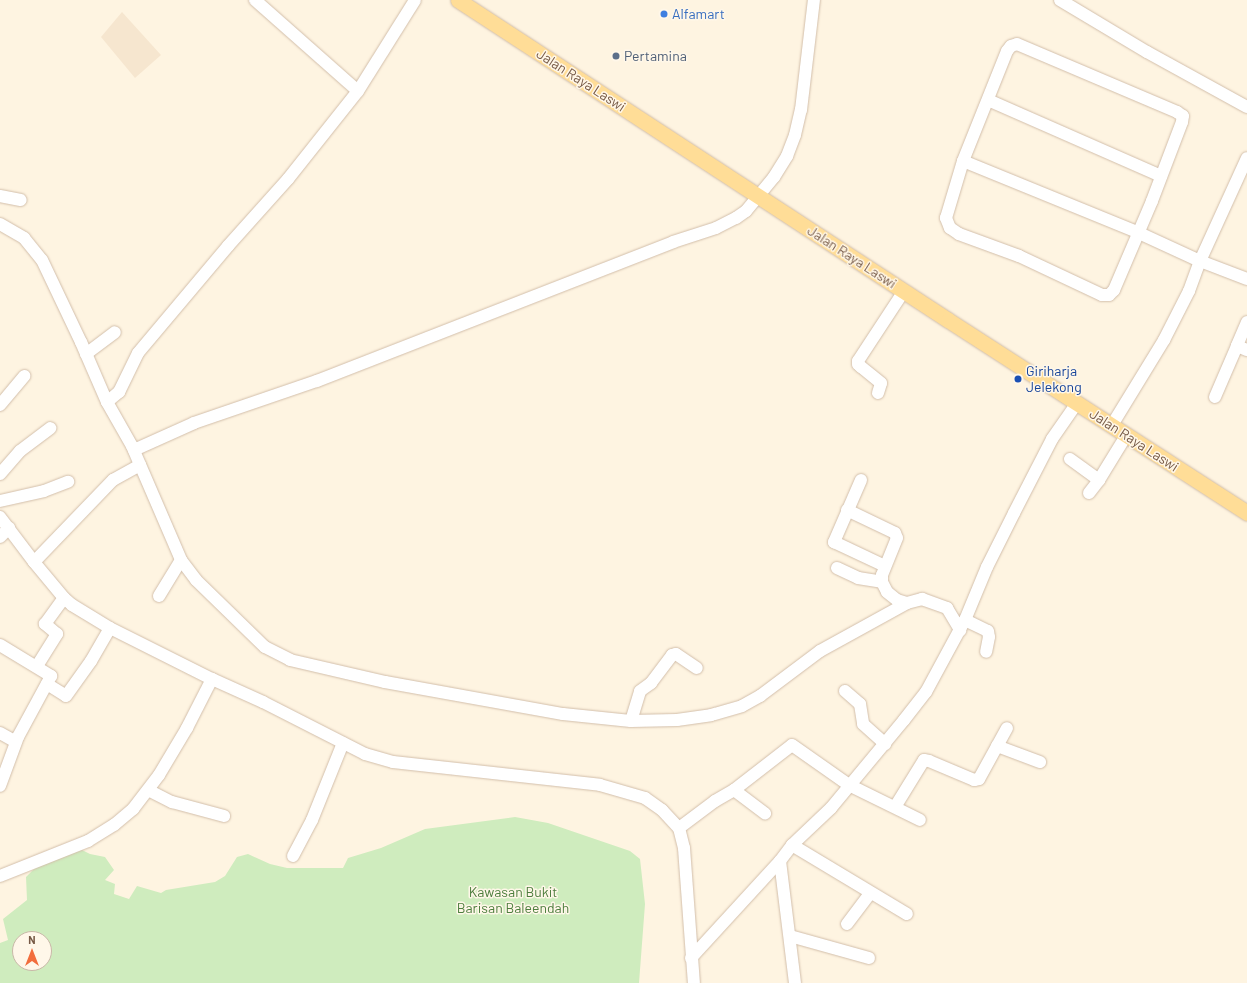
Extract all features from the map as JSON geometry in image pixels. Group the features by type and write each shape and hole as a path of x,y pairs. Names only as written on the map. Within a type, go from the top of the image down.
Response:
{"main road":[{"name":"Jalan Raya Laswi","path":"458,0 758,197 1247,513"}],"street":[{"path":"255,0 360,89"},
{"path":"360,89 415,0"},
{"path":"106,402 119,392 138,353 228,246 288,179 360,89 380,69 422,0"},
{"path":"134,450 194,423 317,381 674,242 716,228 736,218 746,211 774,177 787,156 795,135 801,110 814,0"},
{"path":"1060,0 1147,52 1247,107"},
{"path":"1017,44 1177,112 1182,116 1182,122 1139,234 1114,290 1109,295 1102,295 1019,256 960,234 950,228 946,218 963,161 1008,51 1011,46 1017,44"},
{"path":"988,100 1161,176"},
{"path":"1089,494 1099,480 1134,387 1138,384 1189,291 1200,261 1247,158"},
{"path":"963,161 1200,261 1247,279"},
{"path":"0,196 21,200"},
{"path":"0,224 24,238 42,260 86,354 106,402 134,450 181,560 196,580 265,647 290,660 385,682 517,707 631,721 677,720 711,715 742,706 760,696 820,651 907,603 922,599 947,608 962,625 988,631 989,637 986,652"},
{"path":"878,393 882,383 860,367 858,361 904,291"},
{"path":"1215,397 1242,348 1247,322"},
{"path":"86,354 115,332"},
{"path":"0,405 24,376"},
{"path":"691,958 780,861 792,845 830,808 885,744 926,692 962,625 987,567 1052,439 1077,403"},
{"path":"0,474 20,451 50,428"},
{"path":"1070,459 1099,480"},
{"path":"34,562 113,480 140,465"},
{"path":"861,480 847,510 835,542 885,566"},
{"path":"0,501 44,491 68,482"},
{"path":"847,510 895,533 897,538 885,566 882,582 887,592 897,600 907,603"},
{"path":"0,517 34,562 64,598 110,628 212,679 263,702 364,754 393,762 576,781 607,786 645,798 662,810 679,828 684,848 694,983"},
{"path":"0,537 9,528"},
{"path":"159,596 181,560"},
{"path":"837,568 858,578 882,582"},
{"path":"37,666 57,634 44,624 64,598"},
{"path":"47,684 66,696 91,661 110,628"},
{"path":"0,645 51,675 16,742 0,786"},
{"path":"631,721 640,691 651,683 672,655 676,654 697,668"},
{"path":"0,876 88,841 114,825 127,814 160,775 187,728 212,679"},
{"path":"845,691 860,704 863,724 885,744"},
{"path":"895,807 924,760 977,780 981,778 1006,728"},
{"path":"0,733 16,742"},
{"path":"293,856 312,820 343,743"},
{"path":"679,828 715,801 734,790 792,745 850,784 920,820"},
{"path":"997,746 1040,762"},
{"path":"148,790 172,802 224,816"},
{"path":"734,790 765,813"},
{"path":"792,845 907,914"},
{"path":"780,861 795,983"},
{"path":"846,924 870,893"},
{"path":"790,936 869,958"}],"shaded area":[{"path":"122,12 161,55 135,78 101,37"}],"green space":[{"name":"Kawasan Bukit Barisan Baleendah","path":"515,817 548,823 630,851 640,859 645,904 639,983 0,983 0,943 8,940 3,919 27,900 26,877 36,867 72,845 90,854 105,857 114,870 105,880 115,884 114,894 129,899 137,886 161,893 166,890 215,882 225,876 237,857 248,854 270,864 287,868 343,868 348,858 381,848 425,829"}],"place":[{"name":"Alfamart","path":"664,14"},
{"name":"Pertamina","path":"616,56"},
{"name":"Giriharja Jelekong","path":"1018,379"}]}
